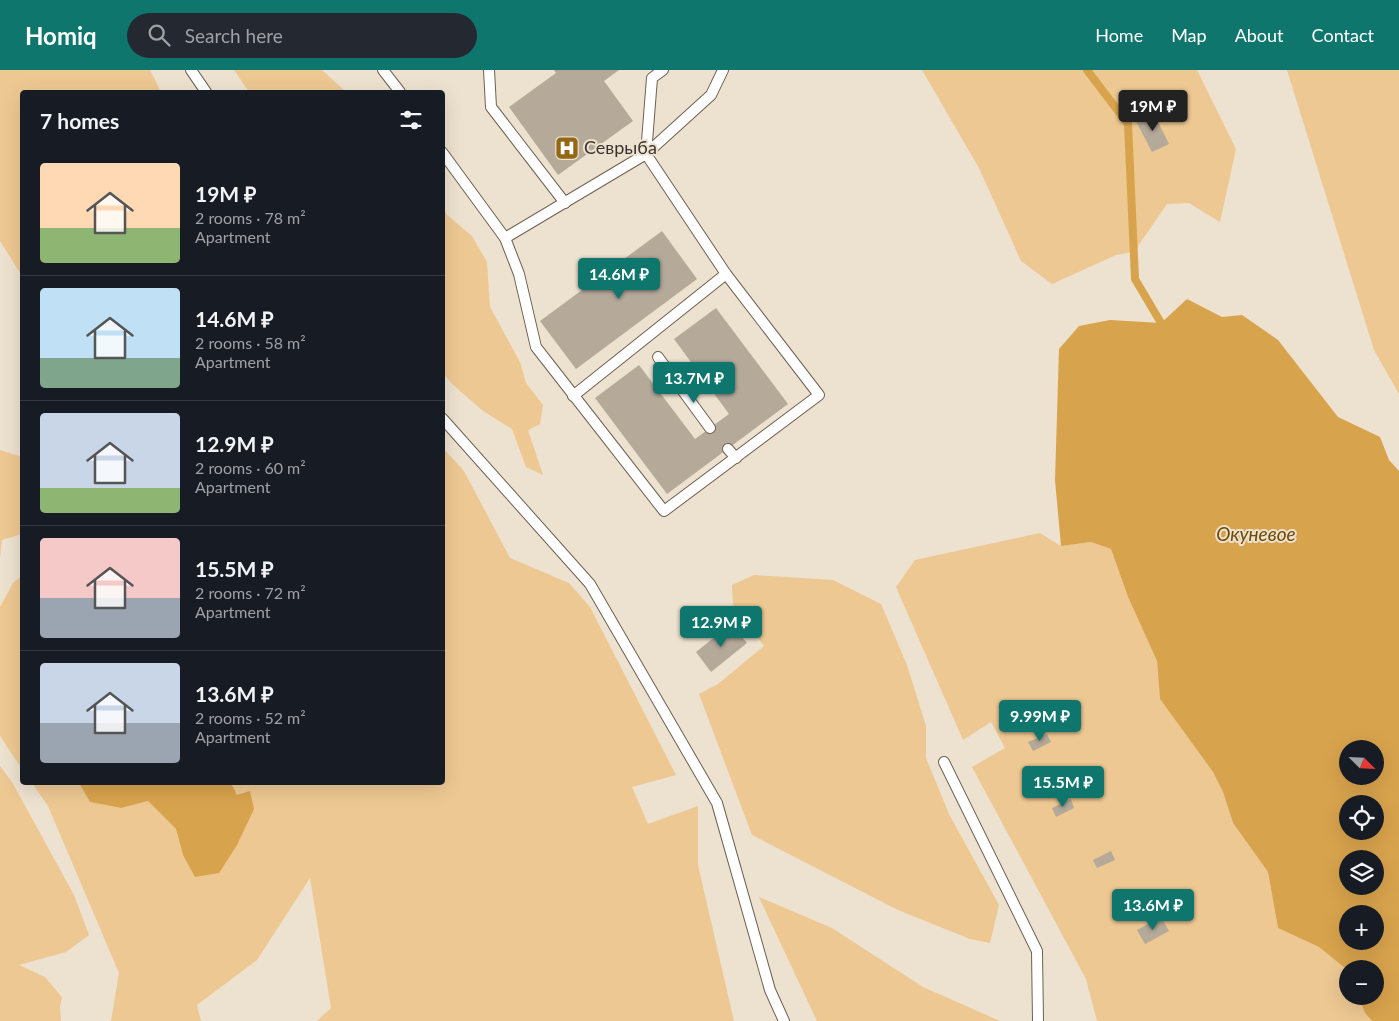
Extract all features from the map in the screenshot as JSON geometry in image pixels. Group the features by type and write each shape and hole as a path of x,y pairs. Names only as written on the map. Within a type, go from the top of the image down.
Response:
{"lane":[{"path":"191,70 205,90"},
{"path":"383,70 398,90"},
{"path":"489,70 491,106 565,203"},
{"path":"445,156 505,238 519,274 536,346 664,511 819,395 726,274 646,154 652,78 664,70"},
{"path":"505,238 646,154 711,95 723,70"},
{"path":"573,396 726,274"},
{"path":"658,358 710,428"},
{"path":"445,421 590,584 717,803 770,990 784,1021"},
{"path":"728,449 736,458"},
{"path":"944,762 1037,951 1038,1021"}],"shaded area":[{"path":"0,70 150,70 160,90 20,90 20,273 0,241"},
{"path":"234,70 322,70 344,90 248,90"},
{"path":"922,70 1197,70 1236,149 1220,222 1189,203 1167,204 1134,252 1116,255 1052,284 1021,261 979,168"},
{"path":"1287,70 1399,70 1399,394 1374,350"},
{"path":"445,211 447,215 472,236 487,262 490,307 520,362 526,383 543,405 540,424 528,430 543,475 526,467 512,429 483,411 445,376"},
{"path":"0,450 20,456 20,535 2,540 0,557"},
{"path":"445,450 464,471 510,558 569,583 590,607 676,775 632,787 648,824 698,806 698,865 734,1021 317,1021 331,1008 310,878 257,960 197,1005 201,1021 111,1021 119,973 48,806 33,785 80,785 90,802 120,808 148,801 176,829 183,855 237,796 232,785 445,785"},
{"path":"1040,533 1061,546 1091,542 1111,549 1128,597 1157,661 1160,699 1213,772 1223,792 1233,823 1268,872 1278,928 1319,947 1339,963 1339,1005 1362,1005 1365,1013 1372,1021 1097,1021 1086,979 972,767 1005,748 991,722 963,740 896,587 915,560"},
{"path":"754,575 833,580 881,604 907,665 926,726 926,758 949,814 999,905 990,943 970,939 898,910 752,835 699,694 718,684 764,646 733,606 732,585"},
{"path":"20,577 20,766 0,736 0,607 13,583"},
{"path":"0,766 12,782 74,895 89,935 66,952 19,965 45,977 62,997 60,1007 61,1021 0,1021"},
{"path":"759,897 832,928 923,987 1000,1021 817,1021"}],"water":[{"name":"Окуневое","path":"1187,299 1222,317 1242,315 1278,340 1338,417 1380,437 1389,460 1399,471 1399,1021 1372,1021 1365,1013 1362,1005 1384,1005 1384,960 1339,960 1339,963 1319,947 1278,928 1268,872 1233,823 1223,792 1213,772 1160,699 1157,661 1128,597 1111,549 1091,542 1061,546 1055,480 1059,349 1079,326 1110,320 1161,323"},
{"path":"80,785 232,785 237,795 250,791 254,809 237,845 219,873 195,877 183,855 176,829 148,801 121,808 90,802"}],"building":[{"name":"Севрыба","path":"554,70 619,70 604,81 633,121 558,175 509,107 556,73"},
{"path":"1153,112 1169,144 1152,152 1136,121"},
{"path":"662,231 697,279 576,369 540,321"},
{"path":"716,308 788,404 667,494 595,398 639,365 695,439 729,414 674,339"},
{"path":"731,624 747,643 711,672 696,652"},
{"path":"1047,734 1051,742 1033,751 1028,742"},
{"path":"1071,799 1074,808 1056,817 1052,808"},
{"path":"1111,851 1115,860 1097,868 1093,860"},
{"path":"1161,917 1169,931 1145,944 1137,930"}],"waterway":[{"path":"1087,70 1128,124 1135,279 1161,323"}],"place":[{"name":"Севрыба","path":"567,148"}]}
